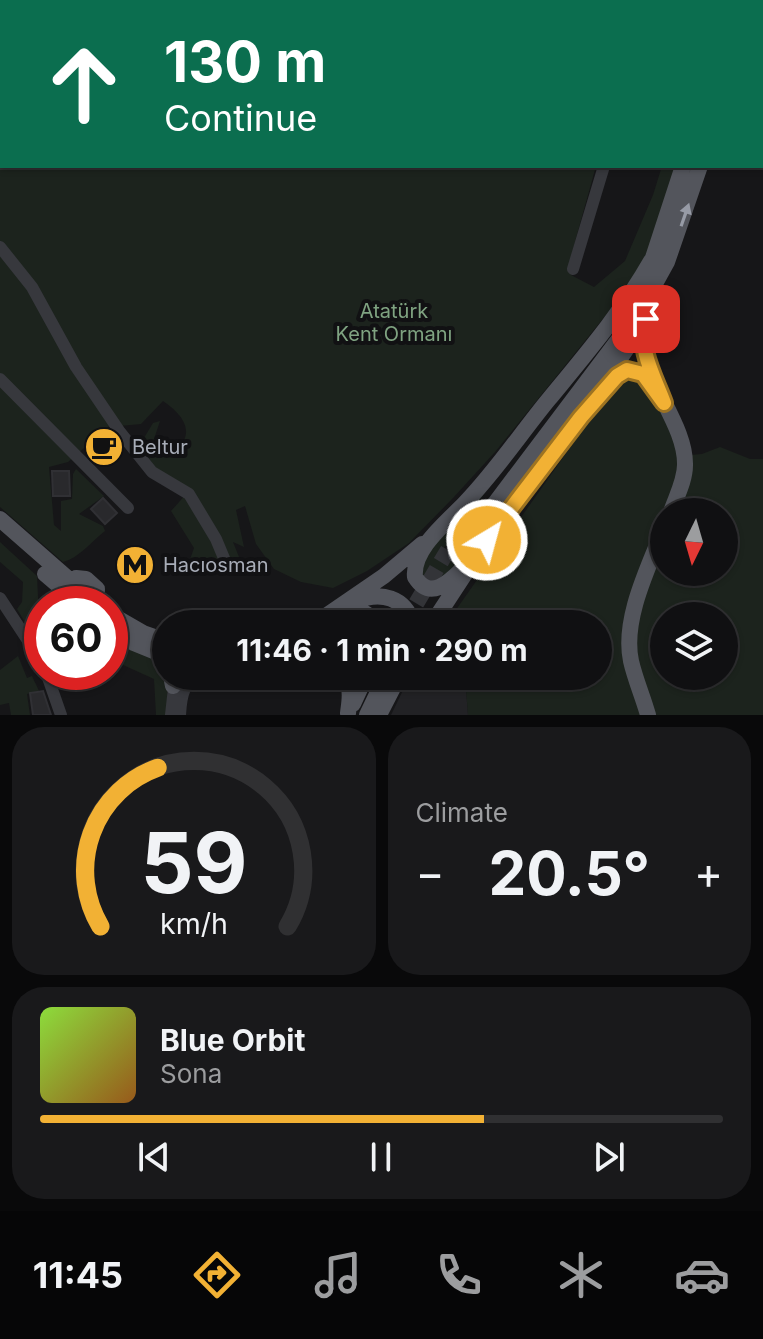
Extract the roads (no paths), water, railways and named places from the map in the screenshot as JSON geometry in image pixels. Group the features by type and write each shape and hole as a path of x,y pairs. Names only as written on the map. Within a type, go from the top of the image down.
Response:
{"main road":[{"path":"474,558 440,588 428,589 418,582 414,572 418,558 488,478 659,262 682,168"},
{"path":"452,553 621,325 659,262 699,168"},
{"path":"441,610 474,558 618,365 663,281 659,262"},
{"path":"649,311 642,337 648,362 682,443 686,462 676,498"},
{"path":"581,417 617,376 627,370 643,374 664,403"},
{"path":"0,519 67,585"},
{"path":"338,610 448,522"},
{"path":"0,532 67,585"},
{"path":"648,715 630,659 632,618 650,563"},
{"path":"429,610 459,581"},
{"path":"342,610 367,597 383,596 403,605 406,610"},
{"path":"128,624 152,636"},
{"path":"128,638 152,654"},
{"path":"146,649 152,651"},
{"path":"350,690 351,714"},
{"path":"351,714 376,690"},
{"path":"367,715 380,690"},
{"path":"379,715 383,690"}],"street":[{"path":"573,269 603,168"},
{"path":"0,247 32,287 76,367 135,451 152,472 189,494 216,539 226,563 256,567"},
{"path":"0,379 128,508"},
{"path":"0,598 24,635"},
{"path":"52,690 61,715"},
{"path":"171,715 172,690"},
{"path":"180,715 185,690"}],"tunnel":[{"path":"412,610 448,550"}],"place":[{"name":"Beltur","path":"104,447"},
{"name":"Hacıosman","path":"135,565"}],"park label":[{"name":"Atatürk Kent Ormanı","path":"394,322"}]}
